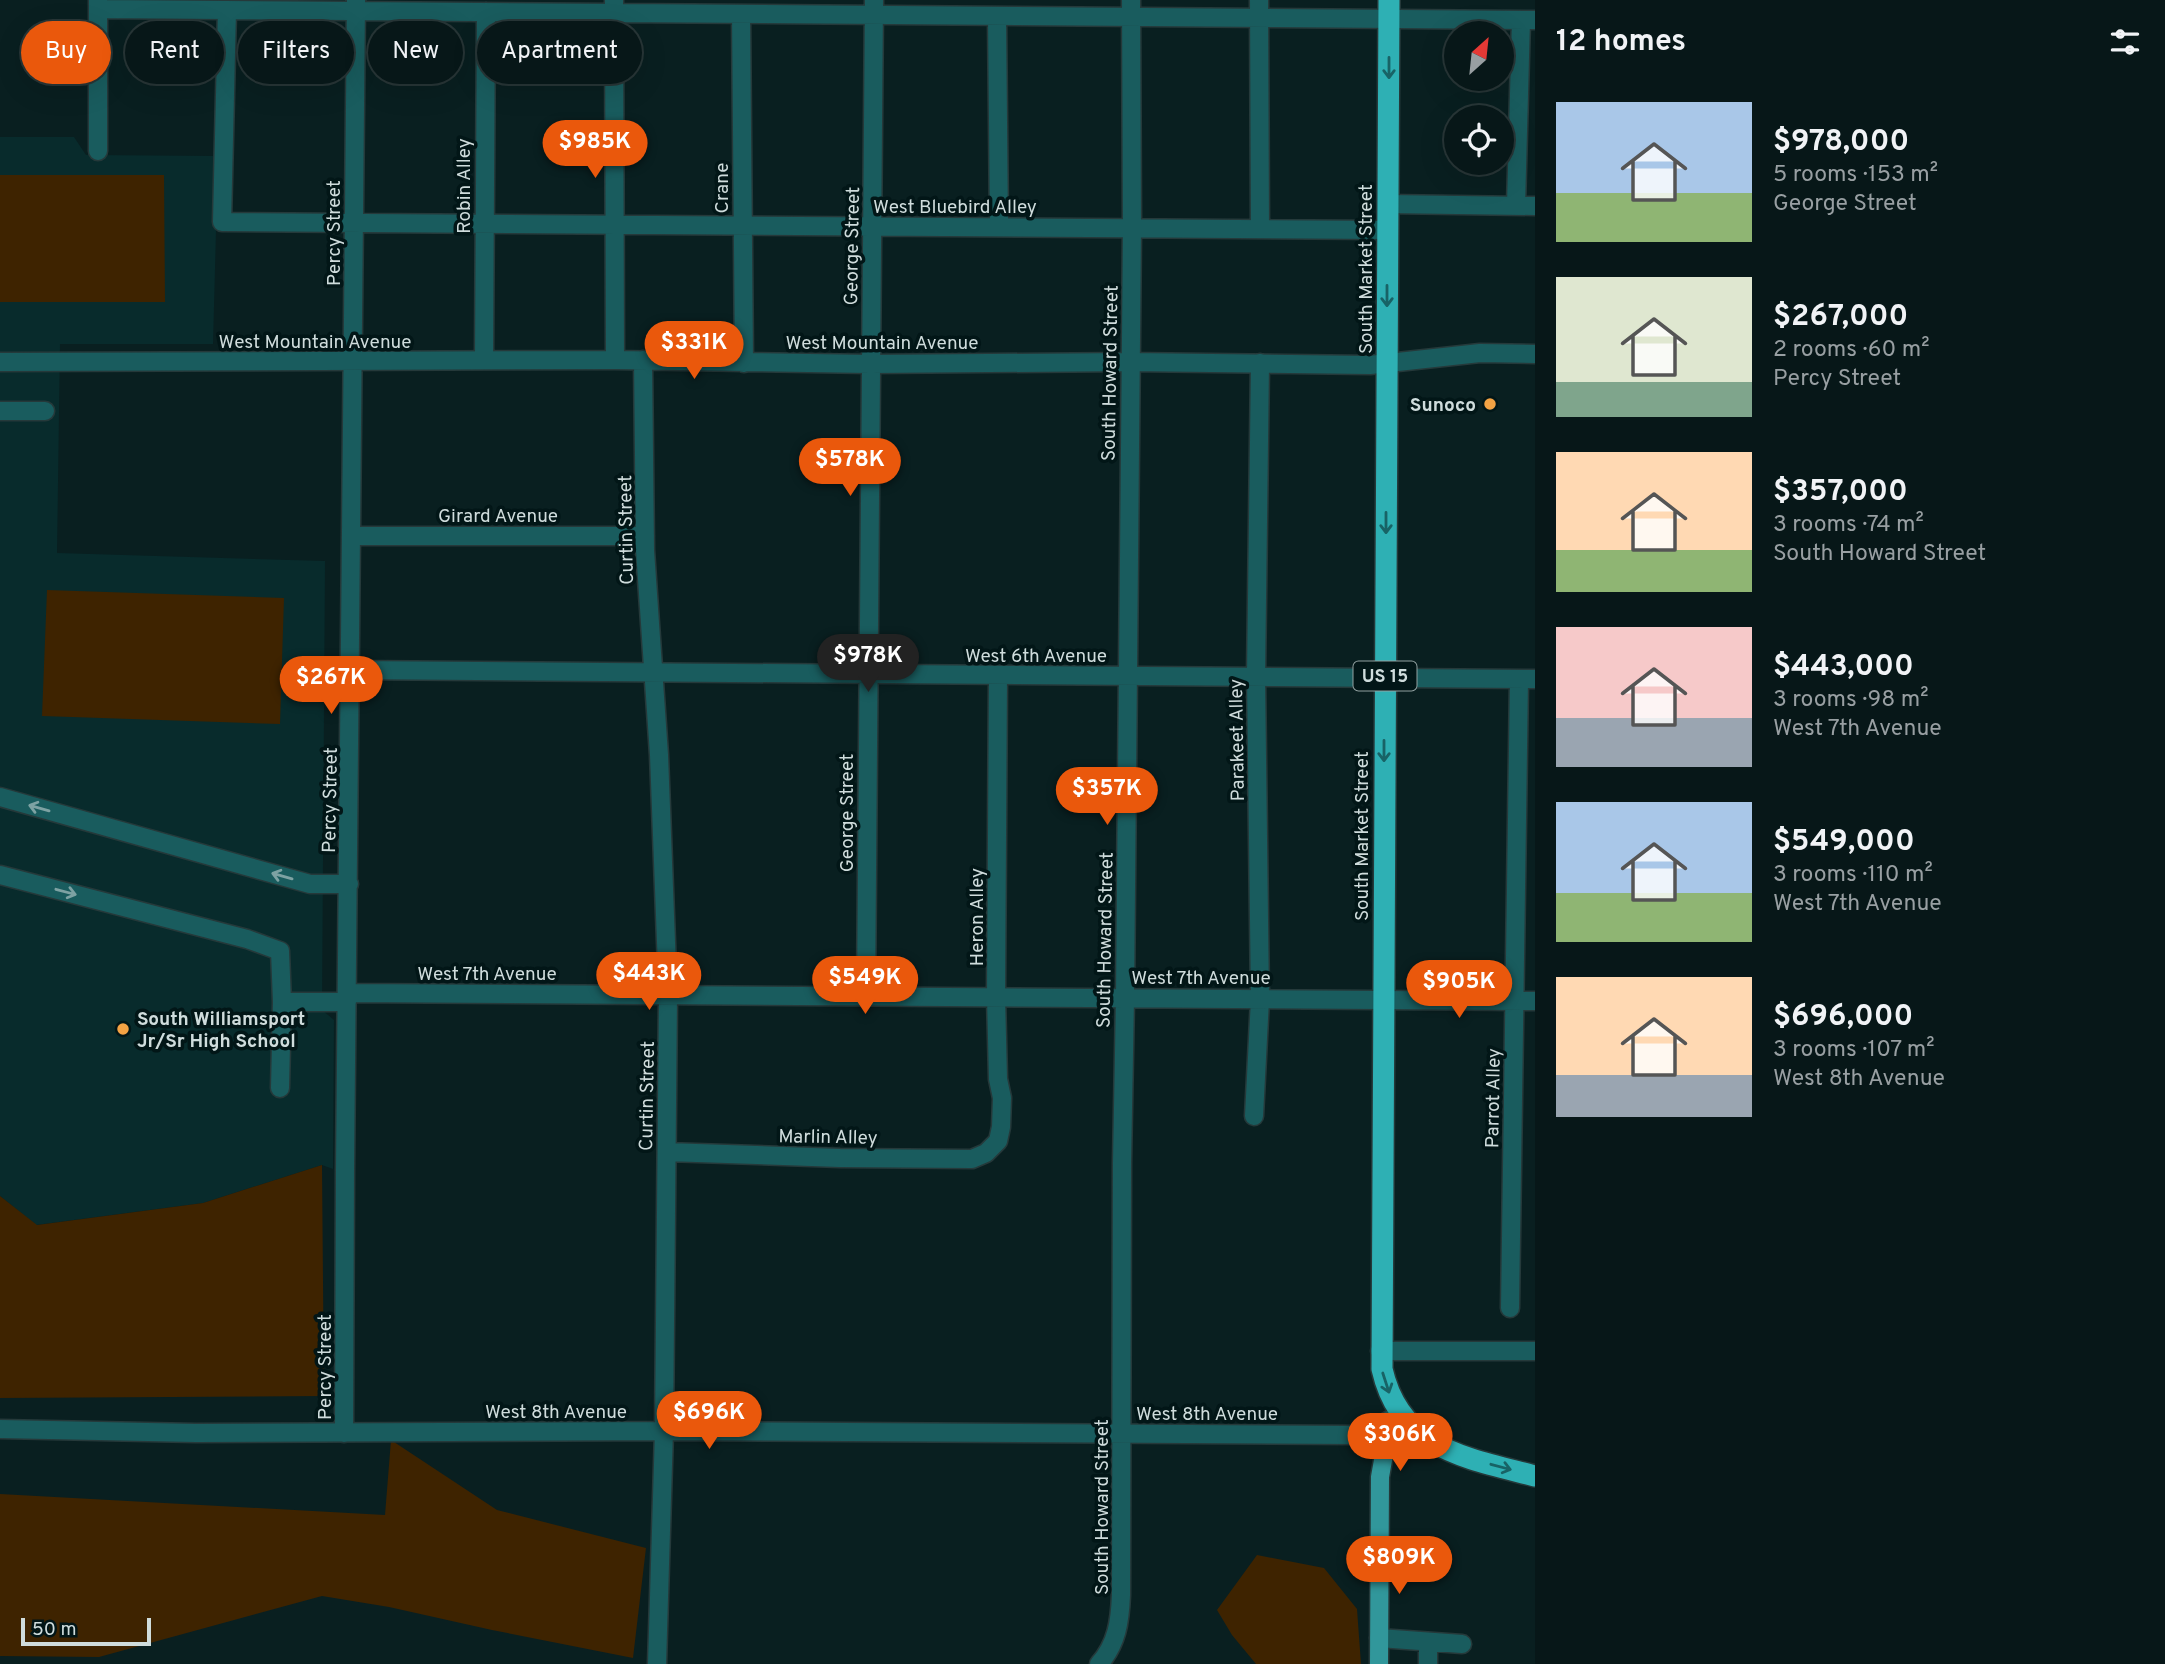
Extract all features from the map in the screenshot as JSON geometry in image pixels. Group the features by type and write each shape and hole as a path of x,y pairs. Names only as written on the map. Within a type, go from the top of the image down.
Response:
{"highway":[{"name":"South Market Street","path":"1389,9 1380,1351 1385,1384 1400,1413"},
{"name":"US 15","path":"1400,1413 1421,1436 1449,1452 1535,1476"}],"main road":[{"path":"1379,1664 1381,1469 1385,1449 1400,1413"}],"street":[{"path":"97,151 98,5 227,10 356,6 485,12 614,6 741,14 874,7 997,16 1131,8 1389,9 1528,20 1516,205"},
{"name":"Percy Street","path":"344,1433 356,6"},
{"path":"614,6 615,360"},
{"name":"George Street","path":"866,996 874,7"},
{"name":"South Howard Street","path":"1099,1664 1112,1646 1120,1621 1132,228 1131,8"},
{"path":"1259,9 1260,229"},
{"name":"West Bluebird Alley","path":"227,10 222,222 1388,230"},
{"name":"Robin Alley","path":"484,360 485,12"},
{"name":"Crane","path":"741,14 744,363"},
{"path":"997,16 999,227"},
{"path":"1388,205 1535,205"},
{"name":"West Mountain Avenue","path":"0,362 643,360 744,363 1130,362 1370,365 1480,353 1535,354"},
{"name":"Curtin Street","path":"643,360 645,536 659,755 668,995 664,1431 657,1664"},
{"name":"Parakeet Alley","path":"1254,1115 1261,999 1256,677 1260,363"},
{"path":"0,411 45,411"},
{"name":"Girard Avenue","path":"351,536 645,536"},
{"name":"West 6th Avenue","path":"351,670 1527,679"},
{"name":"Heron Alley","path":"986,1153 998,1141 1002,1127 996,997 998,675"},
{"name":"Parrot Alley","path":"1510,1308 1514,1001 1527,679"},
{"path":"0,797 310,884 349,884"},
{"path":"0,875 247,939 280,951 280,1088"},
{"name":"West 7th Avenue","path":"282,1002 347,998 668,995 1535,1001"},
{"name":"Marlin Alley","path":"667,1152 972,1159 986,1153"},
{"path":"1380,1351 1535,1351"},
{"name":"West 8th Avenue","path":"0,1429 344,1433 664,1431 1359,1435 1374,1430 1400,1413"},
{"path":"1379,1638 1462,1644"},
{"path":"1428,1642 1428,1664"}],"shaded area":[{"path":"0,137 74,137 86,155 218,156 213,344 60,344 57,553 325,561 322,1010 334,1020 333,1169 322,1165 203,1203 36,1225 0,1196"},
{"path":"0,175 164,175 165,302 0,302"},
{"path":"47,590 284,598 280,724 42,716"},
{"path":"322,1165 324,1396 0,1398 0,1196 37,1225 203,1203"},
{"path":"391,1440 497,1510 646,1548 633,1658 389,1607 322,1596 99,1657 0,1656 0,1494 385,1515"},
{"path":"1257,1555 1324,1568 1357,1609 1361,1664 1256,1664 1232,1635 1217,1610"}],"place":[{"name":"Sunoco","path":"1490,404"},
{"name":"South Williamsport Jr/Sr High School","path":"123,1029"}]}
